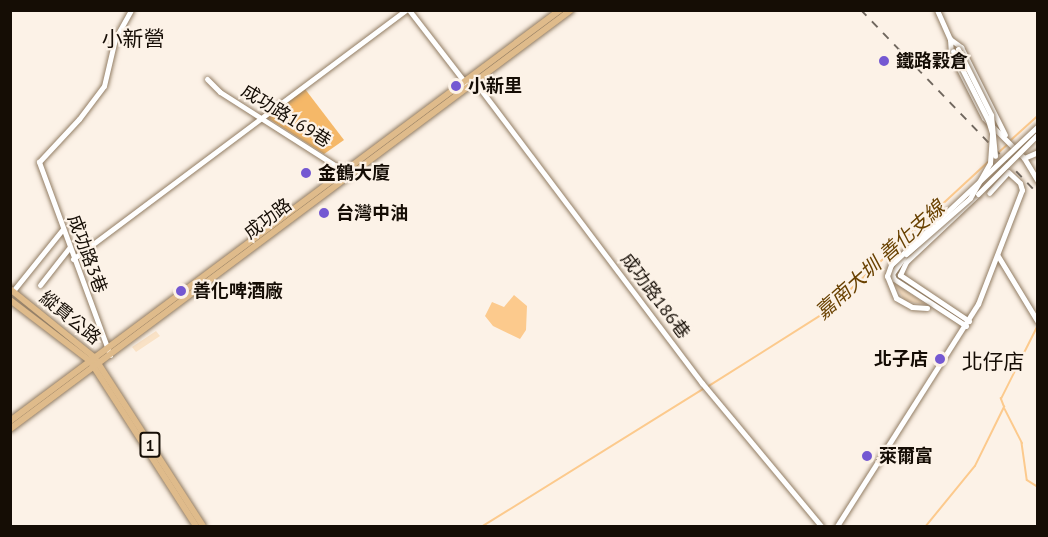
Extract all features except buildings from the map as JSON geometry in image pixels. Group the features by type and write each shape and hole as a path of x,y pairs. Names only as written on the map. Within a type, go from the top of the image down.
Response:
{"main road":[{"name":"成功路","path":"474,80 560,10"},
{"name":"成功路","path":"10,421 108,352 571,10"},
{"name":"縱貫公路","path":"12,290 94,362 203,526"},
{"name":"縱貫公路","path":"10,300 94,362 196,526"},
{"name":"成功路","path":"10,429 94,362"}],"street":[{"name":"成功路3巷","path":"108,352 39,162 100,92 109,74 115,39 131,10"},
{"path":"73,259 407,10 467,85"},
{"path":"937,10 988,120 992,133 990,163 970,198 906,254 892,274 894,279 967,324"},
{"path":"950,39 961,47 995,124 1024,158 1038,181"},
{"path":"950,39 951,53 984,118 995,124"},
{"path":"955,50 991,115 996,140 995,160 976,195"},
{"name":"成功路169巷","path":"207,79 220,92 348,174"},
{"name":"成功路186巷","path":"474,80 695,374 822,526"},
{"path":"940,309 912,307 896,298 888,287 891,265 1038,126"},
{"path":"967,324 900,275 906,262 1038,134"},
{"path":"1024,158 1038,152"},
{"path":"837,526 967,324 998,256 1022,190 1020,183 1008,172 989,193"},
{"path":"12,290 62,230"},
{"path":"40,285 69,248"},
{"path":"998,256 1036,321"}],"shaded area":[{"path":"305,89 344,140 324,154 266,117"},
{"path":"893,282 927,305 905,301"},
{"path":"514,295 527,306 526,330 520,339 493,326 485,316 492,302 504,307"},
{"path":"156,331 160,336 136,352 132,347"}],"waterway":[{"name":"嘉南大圳 善化支線","path":"1011,140 1038,116"},
{"name":"嘉南大圳 善化支線","path":"998,153 1008,144"},
{"name":"嘉南大圳 善化支線","path":"709,386 826,312 988,162"},
{"path":"926,526 975,466 1004,407 1001,399 1038,325"},
{"name":"嘉南大圳 善化支線","path":"483,526 703,389"},
{"path":"1005,409 1022,443 1027,480 1038,487"}],"railway":[{"path":"861,10 1038,194"}],"place":[{"name":"鐵路穀倉","path":"884,61"},
{"name":"小新里","path":"456,86"},
{"name":"金鶴大廈","path":"306,173"},
{"name":"台灣中油","path":"324,213"},
{"name":"善化啤酒廠","path":"181,291"},
{"name":"北子店","path":"940,359"},
{"name":"萊爾富","path":"867,456"}],"district":[{"name":"小新營","path":"133,39"},
{"name":"北仔店","path":"993,362"}]}
